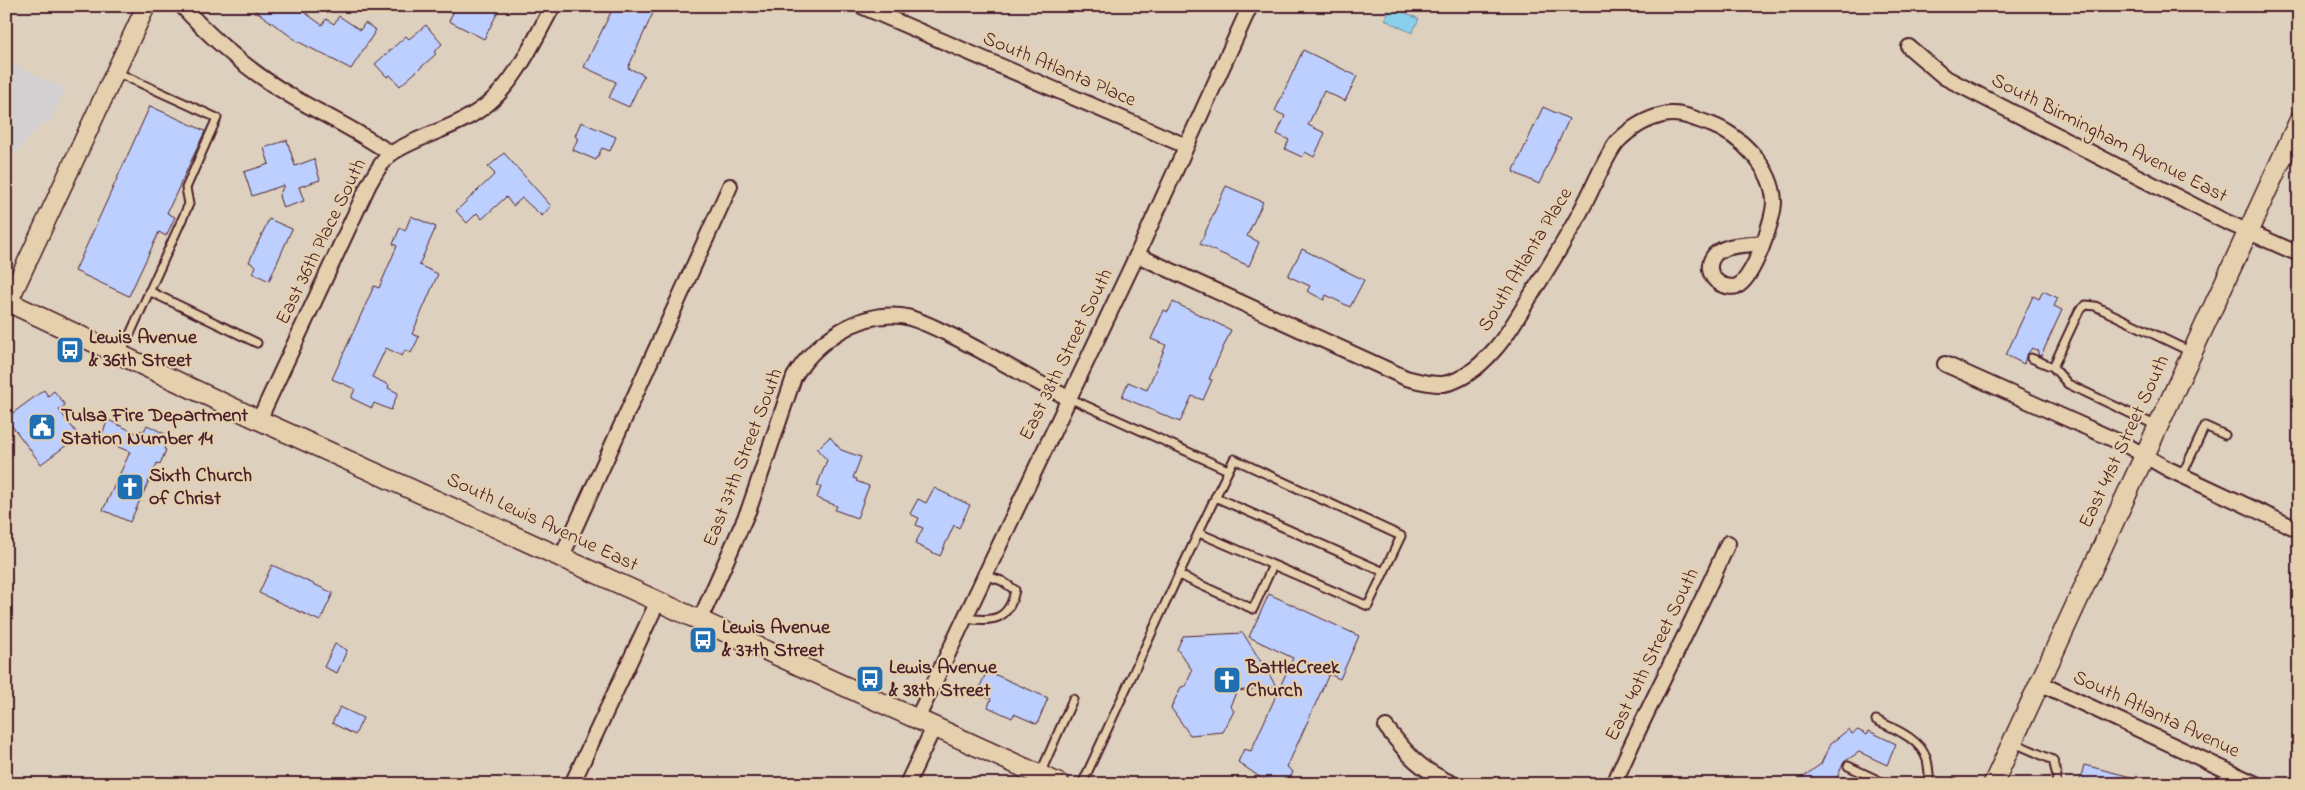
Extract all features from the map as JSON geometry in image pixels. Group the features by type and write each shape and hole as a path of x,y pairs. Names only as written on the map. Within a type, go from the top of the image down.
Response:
{"main road":[{"name":"East 41st Street South","path":"1993,784 2248,231 2292,151 2299,120"},
{"name":"South Lewis Avenue East","path":"7,303 121,354 259,420 562,556 1060,784"}],"street":[{"path":"7,303 146,6"},
{"path":"182,6 232,55 258,75 292,97 357,130 391,154"},
{"name":"East 36th Place South","path":"259,420 369,184 391,154 465,120 490,102 511,76 553,6"},
{"name":"South Atlanta Place","path":"861,6 1186,146"},
{"name":"East 38th Street South","path":"907,784 925,723 965,618 1137,255 1250,6"},
{"name":"South Birmingham Avenue East","path":"1909,47 1944,77 2222,220 2299,254"},
{"name":"South Atlanta Place","path":"1137,255 1406,378 1427,383 1443,384 1472,372 1496,348 1572,231 1617,142 1641,122 1665,114 1686,115 1717,127 1736,139 1757,159 1770,184 1774,202 1769,228 1762,243"},
{"path":"562,556 730,186"},
{"name":"East 37th Street South","path":"700,620 749,508 794,377 805,359 824,342 849,326 876,319 900,316 923,322 964,341 1069,398"},
{"path":"1945,364 2118,442 2182,475 2299,530"},
{"name":"East 40th Street South","path":"1614,784 1636,732 1704,598 1728,543"},
{"path":"572,784 658,601"},
{"name":"South Atlanta Avenue","path":"2039,683 2256,784"},
{"path":"1386,727 1411,758 1425,770 1453,784"}],"lane":[{"path":"116,71 218,118 186,188 189,204 121,354"},
{"path":"149,292 257,343"},
{"path":"2053,368 2078,311 2086,305 2095,306 2192,352"},
{"path":"2031,358 2053,368 2068,384 2158,426"},
{"path":"1069,398 1228,470"},
{"path":"2182,475 2204,426 2225,435"},
{"path":"1082,784 1215,497 1234,459 1401,536 1368,606 1199,533"},
{"path":"1215,497 1384,572"},
{"path":"1179,575 1253,609 1273,565"},
{"path":"965,618 986,621 1000,617 1012,604 1014,590 1002,580 985,575"},
{"path":"1040,775 1073,699"},
{"path":"1876,720 1901,732 1918,745 1927,759 1930,784"},
{"path":"2012,742 2053,760 2057,776 2056,784"},
{"path":"1848,766 1886,784"}],"shaded area":[{"path":"6,61 65,89 49,123 41,124 6,164"}],"water":[{"path":"1391,6 1419,19 1412,33 1385,20 1389,12 1386,10"}],"building":[{"path":"249,6 296,6 322,25 326,19 334,24 339,16 360,30 365,23 376,30 351,69 297,41"},
{"path":"456,6 501,6 484,39 449,21"},
{"path":"614,6 656,6 628,68 644,75 629,107 609,98 616,82 584,67"},
{"path":"426,25 442,44 434,52 436,54 400,86 390,75 387,77 375,64 406,36 409,39"},
{"path":"1303,50 1357,76 1345,101 1324,91 1308,125 1325,133 1314,157 1305,152 1302,157 1285,149 1289,140 1277,134 1285,116 1275,111"},
{"path":"150,106 205,131 167,213 175,217 166,236 159,232 129,296 75,271"},
{"path":"1543,107 1569,119 1539,184 1513,172"},
{"path":"581,122 616,137 610,151 602,148 596,160 573,150 578,138 575,136"},
{"path":"287,140 295,166 314,159 320,180 299,187 304,201 283,208 279,196 284,185 252,196 244,172 269,164 264,148"},
{"path":"504,153 551,206 542,216 522,198 513,206 506,197 482,219 477,213 467,223 456,211 495,174 488,167"},
{"path":"1226,186 1263,202 1247,236 1259,242 1249,266 1200,244"},
{"path":"411,216 436,227 419,265 438,274 412,334 419,337 411,353 405,350 402,356 386,348 372,377 389,385 388,388 398,393 391,410 374,403 372,408 351,398 355,389 332,379 374,286 379,288 397,246 393,244 400,228 405,231"},
{"path":"269,219 292,229 269,281 253,273 256,266 249,262"},
{"path":"1302,249 1364,280 1350,307 1326,295 1324,300 1307,291 1310,286 1288,276"},
{"path":"2043,291 2058,298 2054,306 2062,310 2041,356 2038,355 2038,351 2032,348 2026,356 2024,364 2006,355 2033,296 2039,299"},
{"path":"1173,302 1231,330 1209,379 1212,380 1203,400 1192,396 1180,422 1122,397 1128,382 1147,390 1166,345 1151,339 1164,310 1168,312"},
{"name":"Tulsa Fire Department Station Number 14","path":"44,390 48,396 54,391 65,405 59,410 79,436 41,464 6,418"},
{"name":"Sixth Church of Christ","path":"108,420 138,434 139,431 144,431 147,425 165,434 163,439 166,443 164,449 166,450 160,464 157,463 130,522 103,510 130,452 100,439"},
{"path":"830,437 841,450 861,457 853,478 869,486 857,518 835,510 837,506 817,498 821,487 817,486 827,460 817,449"},
{"path":"934,488 970,505 959,528 954,525 940,556 915,544 923,528 916,525 919,518 910,514 918,499 926,503"},
{"path":"272,565 333,593 320,621 259,593"},
{"path":"1269,594 1359,636 1340,679 1329,674 1287,767 1293,772 1287,784 1261,778 1238,762 1244,749 1251,751 1293,658 1249,637"},
{"name":"BattleCreek Church","path":"1243,633 1276,686 1237,691 1230,706 1234,711 1223,732 1190,735 1171,708 1181,687 1186,686 1192,670 1177,649 1183,636"},
{"path":"335,644 347,650 337,673 324,667"},
{"path":"987,671 1048,698 1037,724 1014,714 1012,718 988,707 991,699 977,693"},
{"path":"340,707 363,718 355,735 332,723"},
{"path":"1849,729 1852,734 1858,730 1867,735 1869,731 1896,744 1887,765 1859,752 1844,762 1834,784 1793,784 1821,764 1830,744"},
{"path":"2084,765 2143,780 2143,784 2079,784"}],"place":[{"name":"Lewis Avenue & 36th Street","path":"70,350"},
{"name":"Tulsa Fire Department Station Number 14","path":"42,427"},
{"name":"Sixth Church of Christ","path":"130,487"},
{"name":"Lewis Avenue & 37th Street","path":"703,640"},
{"name":"Lewis Avenue & 38th Street","path":"870,679"},
{"name":"BattleCreek Church","path":"1227,680"}]}
